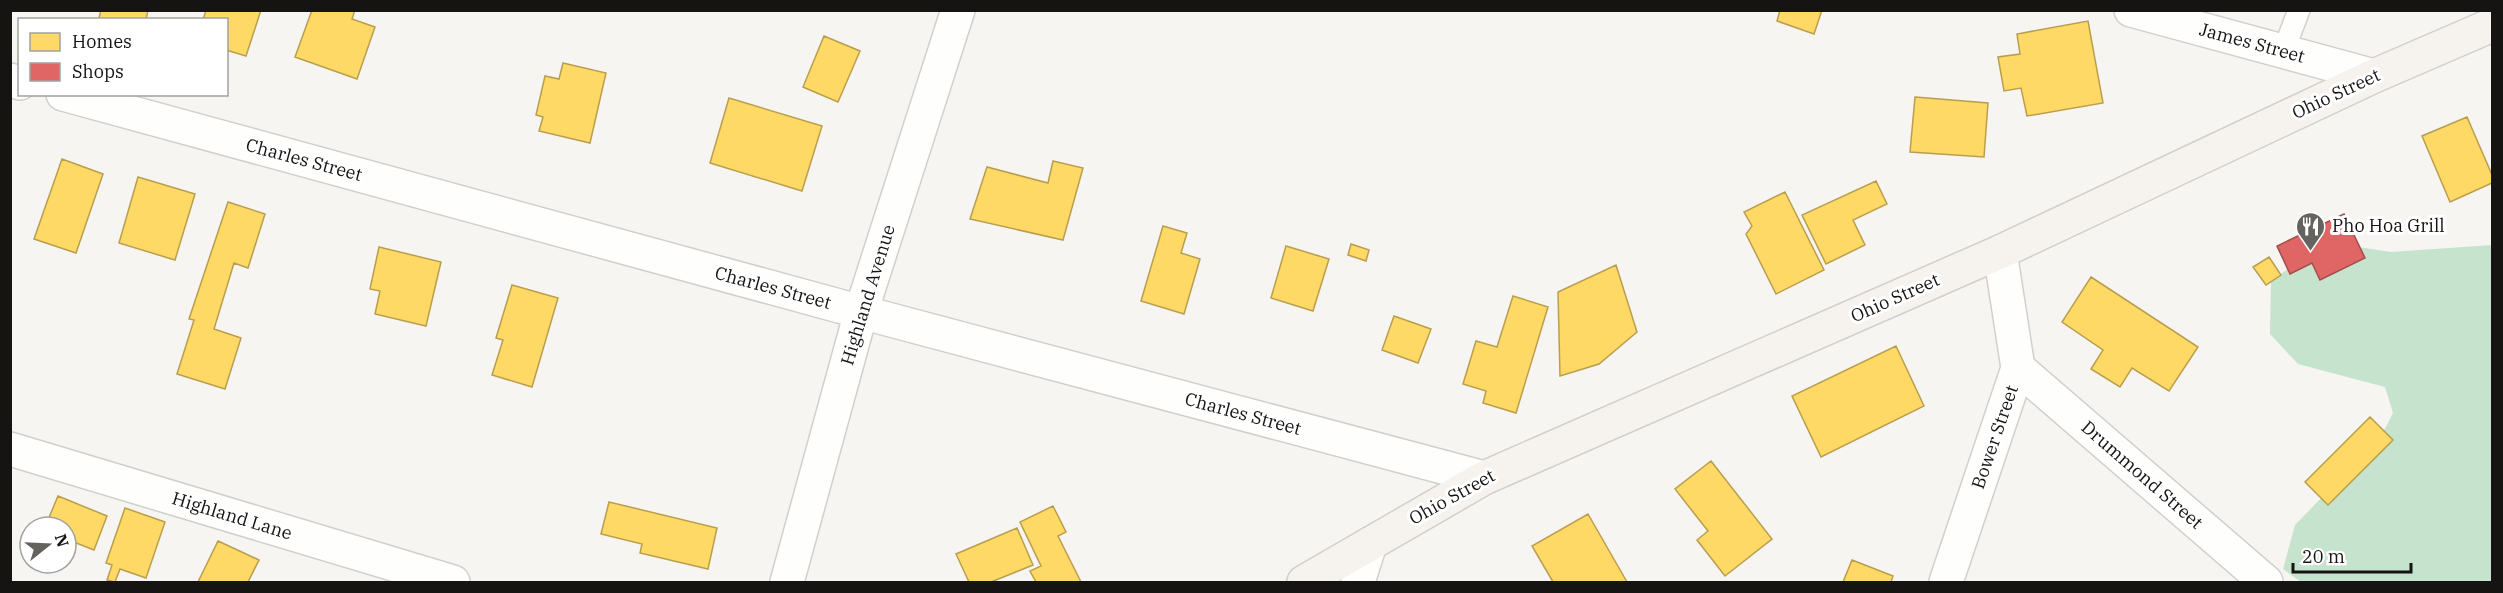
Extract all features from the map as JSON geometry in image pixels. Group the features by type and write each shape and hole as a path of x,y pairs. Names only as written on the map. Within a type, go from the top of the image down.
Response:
{"street":[{"name":"Highland Avenue","path":"787,582 861,312 958,10"},
{"name":"James Street","path":"2131,10 2374,76"},
{"name":"Ohio Street","path":"1304,582 1484,478 2000,252 2374,76 2493,25"},
{"name":"Charles Street","path":"70,96 861,312 1484,478"},
{"name":"Bower Street","path":"1946,582 2018,368 2000,252"},
{"name":"Drummond Street","path":"2018,368 2266,582"},
{"name":"Highland Lane","path":"10,449 453,582"},
{"path":"1358,582 1370,544"}],"lane":[{"path":"2283,52 2299,10"}],"green space":[{"path":"2325,242 2391,252 2492,245 2492,582 2301,582 2283,569 2295,525 2333,486 2372,454 2393,413 2385,387 2298,364 2270,334 2271,281"}],"building: Homes":[{"path":"101,10 148,10 146,18 99,18"},
{"path":"206,10 261,10 246,56 228,51 228,18 204,18"},
{"path":"312,10 355,10 352,19 375,27 357,79 295,57"},
{"path":"1780,10 1822,10 1814,34 1777,21"},
{"path":"2088,21 2103,103 2027,116 2021,88 2004,91 1998,57 2020,54 2017,34"},
{"path":"824,36 860,51 838,102 803,87"},
{"path":"563,63 606,73 590,143 539,131 543,117 536,115 545,76 559,79"},
{"path":"1915,97 1988,103 1984,157 1910,152"},
{"path":"729,98 822,126 802,191 710,163"},
{"path":"2467,117 2492,175 2492,183 2450,202 2422,136"},
{"path":"62,159 103,174 76,253 34,239"},
{"path":"1053,161 1083,168 1063,240 970,219 987,167 1048,183"},
{"path":"138,177 195,194 175,260 119,243"},
{"path":"1876,181 1887,204 1853,220 1865,245 1826,264 1802,215"},
{"path":"1785,192 1824,270 1776,294 1746,234 1752,226 1744,212"},
{"path":"228,202 265,214 248,268 234,263 214,329 241,338 225,389 177,374 194,320 189,319"},
{"path":"1163,226 1187,233 1181,253 1200,259 1184,314 1141,301"},
{"path":"1351,244 1369,250 1366,261 1348,255"},
{"path":"1286,246 1329,259 1313,311 1271,298"},
{"path":"379,247 441,262 426,326 375,314 380,291 370,289"},
{"path":"2269,257 2281,275 2266,285 2253,267"},
{"path":"1616,265 1637,332 1599,364 1560,376 1558,292"},
{"path":"2091,277 2198,347 2169,391 2132,368 2120,387 2091,369 2103,350 2062,322"},
{"path":"512,285 558,298 532,387 492,375 503,340 496,338"},
{"path":"1513,296 1548,307 1516,413 1483,403 1486,391 1463,384 1476,341 1497,347"},
{"path":"1394,316 1431,329 1418,363 1382,350"},
{"path":"1896,346 1924,406 1821,457 1792,396"},
{"path":"2370,417 2393,440 2328,505 2305,482"},
{"path":"1711,461 1772,539 1725,576 1697,540 1708,531 1675,489"},
{"path":"58,496 107,516 94,550 78,544 78,515 50,515"},
{"path":"609,502 717,528 708,569 640,553 642,544 601,534"},
{"path":"1053,506 1066,532 1058,536 1081,582 1036,582 1030,571 1041,566 1020,522"},
{"path":"125,508 165,522 146,578 120,569 115,582 107,580 112,565 106,563"},
{"path":"1588,514 1627,582 1553,582 1532,546"},
{"path":"1017,528 1033,565 991,582 969,582 956,554"},
{"path":"218,541 259,560 248,582 198,582"},
{"path":"1852,560 1893,576 1891,582 1843,582"}],"building: Shops":[{"path":"2344,214 2365,258 2320,280 2312,263 2290,274 2277,246"}],"place":[{"name":"Pho Hoa Grill","path":"2311,252"}]}
